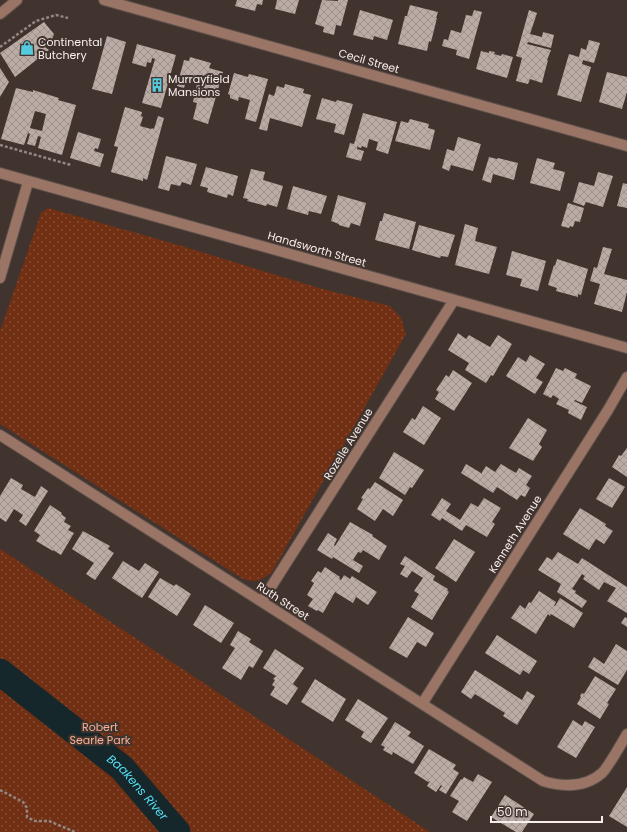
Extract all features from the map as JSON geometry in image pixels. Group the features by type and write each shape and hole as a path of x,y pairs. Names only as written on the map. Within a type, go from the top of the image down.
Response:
{"street":[{"path":"0,14 17,0"},
{"name":"Cecil Street","path":"104,0 627,146"},
{"name":"Handsworth Street","path":"0,173 627,348"},
{"path":"0,278 28,182"},
{"name":"Rozelle Avenue","path":"262,601 454,300"},
{"name":"Kenneth Avenue","path":"422,704 600,424 627,378"},
{"name":"Ruth Street","path":"0,435 543,781 555,785 570,786 582,784 593,779 602,772 627,734"}],"path":[{"path":"0,47 36,21 56,15 68,18"},
{"path":"0,146 71,165"},
{"path":"0,790 23,802 27,808 27,818 35,821 49,821 75,832"}],"green space":[{"path":"48,208 175,244 319,288 390,306 401,318 406,334 272,572 265,577 255,581 243,579 0,424 0,331 41,213"},
{"name":"Robert Searle Park","path":"0,549 430,832 0,832"}],"building":[{"path":"237,0 263,0 262,5 257,4 255,11 235,6"},
{"path":"277,0 299,0 295,14 275,9"},
{"path":"322,0 348,0 341,26 336,25 334,35 323,32 324,27 315,24"},
{"path":"410,5 438,12 431,42 429,41 427,51 398,44 405,16 407,16"},
{"path":"360,10 393,20 387,40 374,36 373,40 353,35"},
{"path":"474,10 482,12 469,59 456,55 457,50 442,46 444,39 448,40 451,30 461,33 466,15 472,16"},
{"path":"529,10 537,13 530,34 542,37 543,32 554,35 551,48 528,42 527,44 551,50 547,60 542,83 530,79 528,84 516,81 522,58 516,56"},
{"name":"Continental Butchery","path":"44,22 54,34 51,42 45,47 49,50 15,77 0,53"},
{"path":"107,36 126,42 112,94 92,89"},
{"path":"589,40 600,43 594,63 583,60 582,64 591,67 581,102 557,95 569,54 579,57 581,48 586,50"},
{"name":"Murrayfield Mansions","path":"137,44 176,55 161,108 142,103 155,59 152,58 151,63 147,62 146,67 132,63"},
{"path":"481,51 489,53 489,51 495,52 494,54 501,56 502,54 513,57 507,78 476,69"},
{"path":"190,57 211,63 209,68 223,72 208,124 193,119 197,103 193,102 197,84 186,81 184,88 177,86 184,60 189,61"},
{"path":"0,68 9,82 0,97"},
{"path":"607,72 627,77 627,92 622,109 599,102"},
{"path":"234,73 248,77 249,74 268,79 256,122 245,119 250,100 239,97 238,101 230,98 230,95 228,94"},
{"path":"285,84 304,89 303,93 311,95 302,127 270,118 267,131 259,129 269,94 274,96 277,86 284,88"},
{"path":"16,88 33,92 33,90 59,98 58,100 76,105 62,155 38,148 41,137 38,136 35,146 27,144 30,134 28,133 24,145 1,139","holes":["35,111 46,114 42,131 30,128"]},
{"path":"322,98 336,102 337,100 353,104 344,135 334,132 336,124 316,119"},
{"path":"125,107 142,112 141,116 143,117 140,126 154,129 158,116 164,118 147,180 143,178 143,181 111,172 118,147 114,146"},
{"path":"363,113 397,122 388,154 376,150 378,142 369,139 367,148 362,146 361,148 358,147 358,145 357,149 364,151 361,161 346,157 350,143 354,144"},
{"path":"410,119 429,124 428,128 435,130 430,150 395,141 401,121 408,123"},
{"path":"78,132 101,139 98,149 95,148 94,151 104,154 100,167 70,158"},
{"path":"458,137 481,144 473,171 451,165 449,171 442,168 447,149 454,151"},
{"path":"166,156 197,164 191,185 182,182 180,186 171,184 169,191 158,188"},
{"path":"489,157 518,163 514,180 493,174 491,183 482,180"},
{"path":"537,158 555,163 553,169 565,172 560,191 530,183"},
{"path":"206,167 238,176 233,196 228,194 227,198 207,192 208,188 200,186"},
{"path":"251,169 265,172 263,180 283,186 277,207 247,201 248,199 243,198"},
{"path":"598,172 613,176 603,207 586,202 584,206 573,202 579,182 594,186"},
{"path":"623,183 627,184 627,208 617,206"},
{"path":"293,186 327,196 321,214 309,211 308,215 287,209"},
{"path":"338,195 366,203 360,226 351,223 349,228 331,221"},
{"path":"568,203 584,208 580,222 575,221 573,227 570,226 569,228 561,226"},
{"path":"384,213 416,222 409,249 375,240 380,221 382,221"},
{"path":"465,224 478,228 475,241 497,247 489,274 455,265"},
{"path":"419,225 455,235 448,257 441,256 440,258 412,250"},
{"path":"603,247 612,249 604,274 627,280 627,292 622,312 594,304 600,284 590,281 594,267 597,268"},
{"path":"512,251 546,261 538,291 520,286 522,279 506,275"},
{"path":"557,259 588,269 581,295 578,294 578,297 556,291 557,288 548,285"},
{"path":"458,333 466,339 469,335 490,347 498,335 512,344 493,376 491,375 486,383 465,370 469,363 448,350"},
{"path":"530,355 545,364 536,378 543,382 535,394 506,376 518,357 526,362"},
{"path":"556,368 563,371 565,368 577,374 575,378 591,386 582,403 575,400 574,401 587,407 581,420 568,413 569,410 556,404 559,399 553,395 551,398 543,394"},
{"path":"453,370 472,383 454,411 435,399 439,392 436,390 446,375 449,377"},
{"path":"423,406 441,418 424,445 403,432 412,418 415,420"},
{"path":"528,418 547,430 539,444 542,447 533,461 509,448"},
{"path":"627,448 627,477 612,467 619,455 621,456"},
{"path":"394,452 424,470 412,488 410,487 405,495 379,478"},
{"path":"466,464 481,474 486,466 495,472 501,464 516,473 519,468 532,476 526,485 530,488 525,497 521,495 517,500 497,487 493,493 461,473"},
{"path":"11,478 23,485 21,489 35,497 41,486 48,491 26,526 19,521 23,515 14,509 6,522 0,518 0,496"},
{"path":"609,478 625,487 612,508 596,499"},
{"path":"375,482 403,500 393,516 383,509 375,521 357,509 363,499 361,498 368,488 370,489"},
{"path":"442,498 451,504 446,511 460,520 471,503 478,507 484,498 501,508 492,522 495,524 487,537 466,525 462,531 442,518 440,521 431,515"},
{"path":"50,505 62,513 61,514 66,518 64,522 71,526 68,530 74,533 61,555 36,541 40,535 34,531"},
{"path":"580,508 606,524 605,526 613,531 604,544 596,539 589,550 563,534"},
{"path":"350,522 373,535 372,536 387,546 379,560 363,550 361,553 358,552 353,560 363,566 359,573 333,557 332,559 317,550 328,533 337,539 334,545 335,546"},
{"path":"83,531 110,546 108,549 114,553 95,580 86,574 94,563 72,549"},
{"path":"454,539 475,552 456,582 435,568"},
{"path":"558,552 578,564 582,558 627,587 627,613 607,601 616,588 604,582 599,590 583,579 585,576 582,574 572,589 576,591 575,593 587,601 582,608 557,592 561,584 538,570 547,557 552,560"},
{"path":"405,556 435,576 433,580 448,589 447,590 449,592 432,620 411,607 419,594 414,591 423,578 412,571 407,578 400,574 405,566 400,564"},
{"path":"123,561 139,571 145,563 159,572 142,598 112,578"},
{"path":"325,567 340,577 339,578 341,580 344,575 350,579 352,576 377,592 368,605 356,597 353,603 335,592 323,613 318,610 317,611 308,606 313,599 307,595 314,583 311,581 318,571 321,573"},
{"path":"160,578 174,586 176,584 191,594 177,616 148,597"},
{"path":"539,591 556,602 554,606 560,598 583,613 574,628 551,614 550,616 548,614 536,634 511,618 520,605 525,609"},
{"path":"205,605 234,623 221,643 193,625"},
{"path":"408,617 434,633 426,647 417,642 407,658 389,648"},
{"path":"625,617 627,618 627,627 621,623"},
{"path":"238,631 251,639 249,642 263,651 253,668 249,666 241,680 222,668 235,648 230,645"},
{"path":"497,635 537,661 529,674 523,670 520,675 485,653"},
{"path":"616,644 627,651 627,670 618,685 588,667 594,657 604,664"},
{"path":"275,649 304,668 293,684 298,688 287,705 270,695 275,687 272,685 275,680 273,679 276,676 263,668"},
{"path":"475,670 522,700 527,691 535,696 517,725 503,716 505,713 475,694 471,699 461,692"},
{"path":"595,676 616,689 607,703 609,704 600,719 577,704 581,697 580,696 582,693 584,694"},
{"path":"315,679 346,699 333,722 301,702"},
{"path":"358,699 388,718 371,743 361,737 364,732 345,720"},
{"path":"573,720 582,726 585,721 595,727 576,758 557,747"},
{"path":"395,722 411,732 408,736 424,746 413,764 393,752 392,755 383,750 385,747 381,745"},
{"path":"429,749 456,765 453,769 459,773 446,794 439,790 442,786 441,785 436,792 427,786 430,781 428,782 414,773"},
{"path":"478,774 492,782 467,821 452,812 459,801 450,796 461,779 462,780 464,777 473,782"},
{"path":"627,787 627,827 609,816"},
{"path":"505,795 534,814 522,832 516,832 491,817"}],"waterway":[{"name":"Baakens River","path":"0,672 122,768 177,832"}],"place":[{"name":"Continental Butchery","path":"27,48"},
{"name":"Murrayfield Mansions","path":"157,85"}]}
